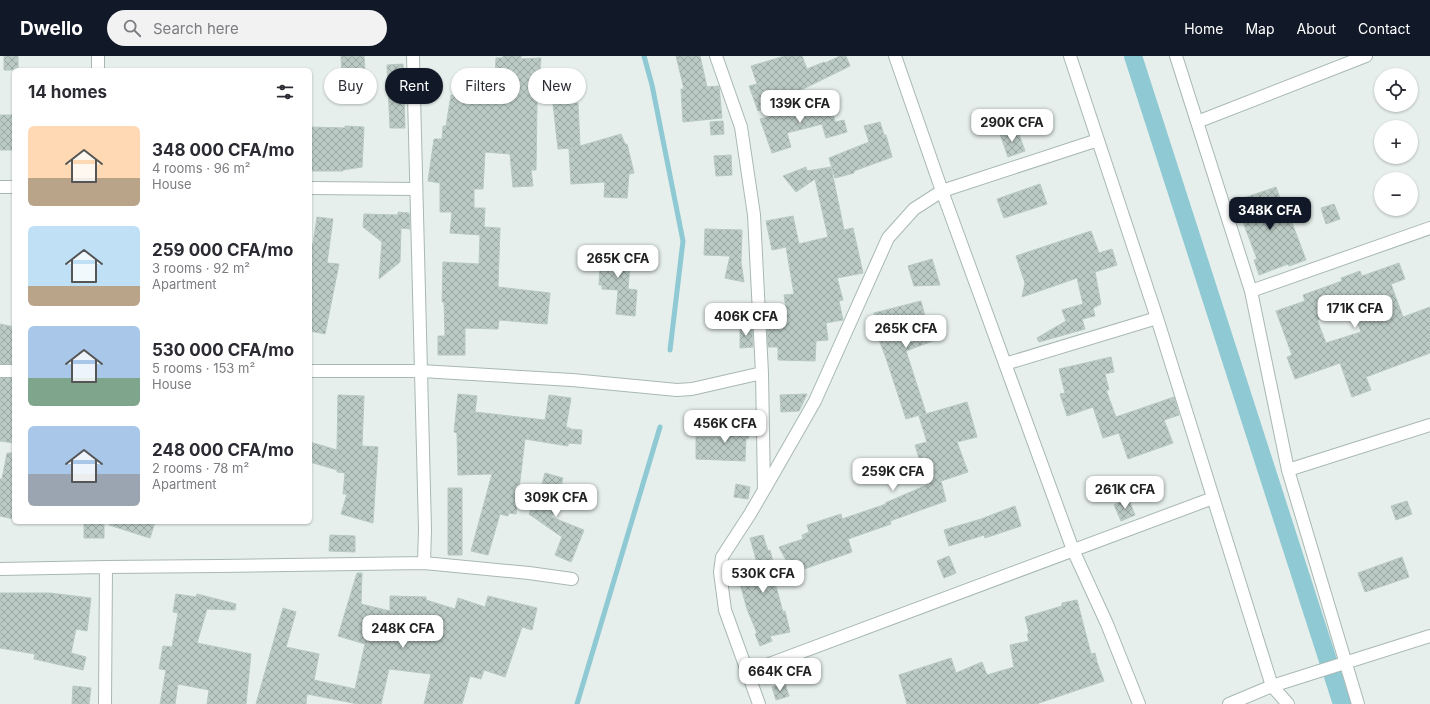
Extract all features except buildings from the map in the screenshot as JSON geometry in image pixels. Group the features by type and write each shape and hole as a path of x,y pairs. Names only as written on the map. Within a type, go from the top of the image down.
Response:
{"street":[{"path":"98,56 98,68"},
{"path":"413,56 425,529 424,563"},
{"path":"716,56 741,127 754,215 762,373 764,490"},
{"path":"896,56 942,191 1073,550 1107,624 1139,704"},
{"path":"1070,56 1157,318 1272,686 1288,704"},
{"path":"1176,56 1251,291 1288,470 1358,704"},
{"path":"1197,122 1366,56"},
{"path":"759,704 725,610 720,572 722,557 750,514 815,401 888,238 914,209 942,191 1098,140"},
{"path":"0,187 12,187"},
{"path":"312,188 416,189"},
{"path":"1251,291 1430,228"},
{"path":"1005,364 1157,318"},
{"path":"0,371 12,371"},
{"path":"312,371 421,371 572,380 677,390 692,389 762,373"},
{"path":"1288,470 1430,425"},
{"path":"748,672 1213,498"},
{"path":"0,569 424,563 529,573 572,579"},
{"path":"105,704 106,567"},
{"path":"1229,704 1272,686 1430,636"}],"waterway":[{"path":"644,56 652,85 683,241 670,350"},
{"path":"1133,56 1342,704"},
{"path":"577,704 660,427"}]}
